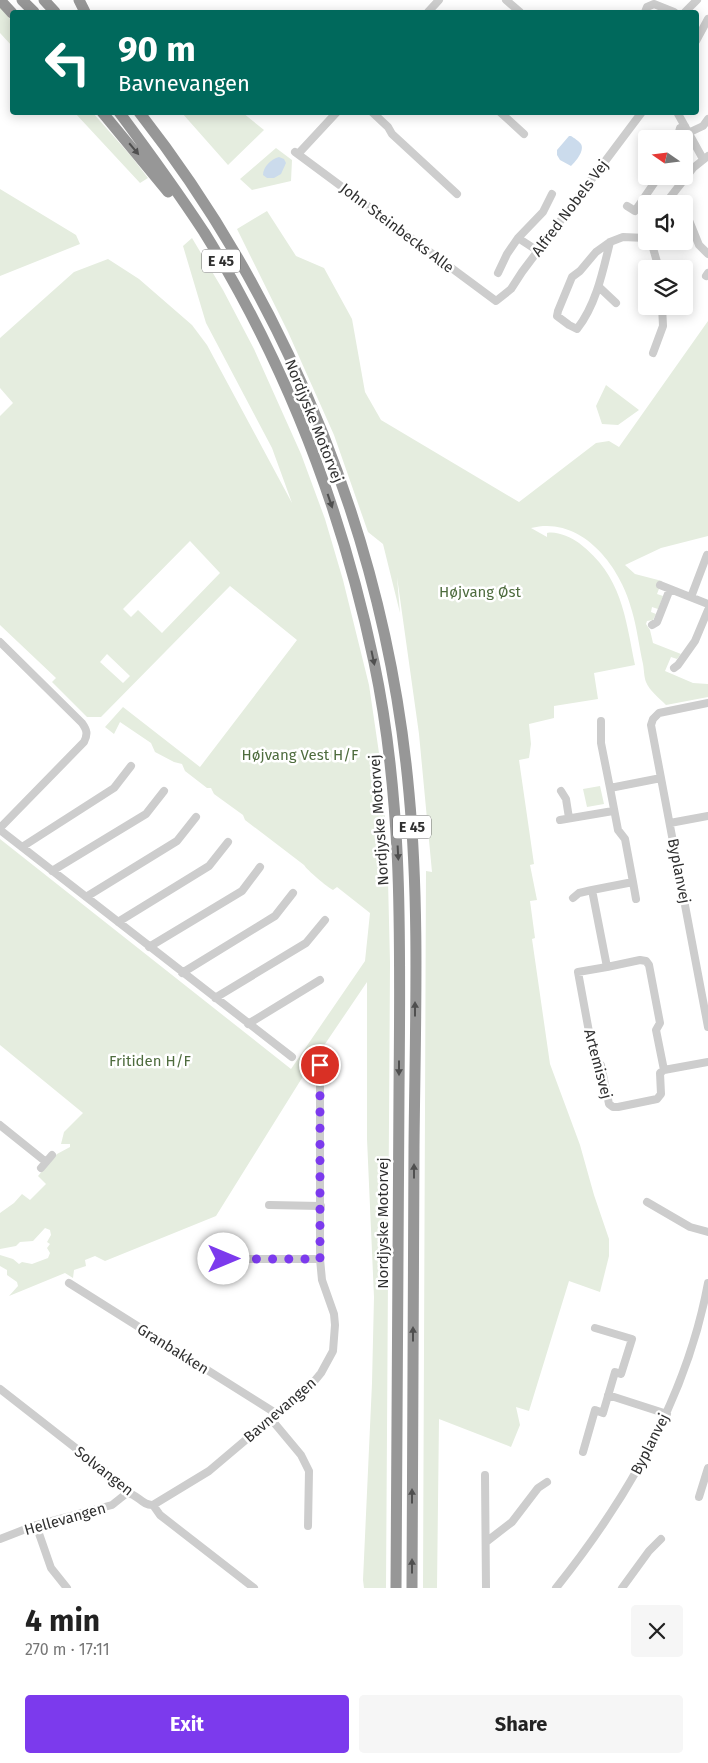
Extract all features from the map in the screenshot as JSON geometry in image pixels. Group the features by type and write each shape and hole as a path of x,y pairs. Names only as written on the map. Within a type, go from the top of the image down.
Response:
{"highway":[{"path":"0,0 10,12"},
{"path":"22,0 32,10"},
{"path":"44,0 53,10"},
{"path":"105,115 168,191 197,234 301,423"},
{"name":"Nordjyske Motorvej","path":"121,115 157,163 203,232 231,278 266,346 301,423 337,522 374,663 386,728 396,828 400,901 396,1588"},
{"name":"Nordjyske Motorvej","path":"141,115 174,159 211,215 251,282 289,356 324,438 352,516 371,579 391,666 409,792 415,909 412,1588"},
{"path":"146,115 174,159"}],"street":[{"path":"430,10 439,0"},
{"path":"506,0 518,10"},
{"path":"687,10 697,0"},
{"path":"646,10 647,7 654,4 669,10"},
{"path":"699,36 708,20"},
{"name":"John Steinbecks Alle","path":"334,115 297,153 496,301"},
{"path":"375,115 396,138 457,194"},
{"path":"503,115 524,134"},
{"name":"Alfred Nobels Vej","path":"496,301 511,289 640,115"},
{"path":"672,195 693,168 705,158 679,115"},
{"path":"679,130 680,128 687,129 703,126 708,119"},
{"path":"627,206 636,211 653,185"},
{"path":"498,273 507,254 518,238 543,212 552,194"},
{"path":"693,230 699,245 708,254"},
{"path":"610,242 599,287 583,322 577,329 569,326 557,316 572,277 580,271 596,252 610,242 622,237 638,238"},
{"path":"518,238 538,251"},
{"path":"599,287 616,303"},
{"path":"653,353 663,326 662,315"},
{"path":"691,597 707,555"},
{"path":"660,585 708,604"},
{"path":"652,625 657,622 670,589"},
{"path":"674,668 695,641 708,610"},
{"path":"0,642 87,729 87,736 84,742 0,829 292,1058"},
{"name":"Byplanvej","path":"708,703 659,713 654,717 651,725 708,1027"},
{"path":"601,721 601,743 613,811 618,830 625,839 636,899"},
{"path":"22,847 114,788 131,766"},
{"path":"610,788 661,778"},
{"path":"52,871 146,814 164,791"},
{"path":"561,791 566,799 569,818"},
{"path":"560,820 613,811"},
{"path":"670,823 708,816"},
{"path":"86,897 177,841 196,817"},
{"path":"118,922 209,866 228,842"},
{"path":"149,947 242,891 260,867"},
{"path":"573,898 579,893 633,882"},
{"path":"592,890 607,967"},
{"path":"182,973 275,916 293,893"},
{"path":"215,998 306,943 325,920"},
{"name":"Artemisvej","path":"640,960 646,961 648,965 660,1023 656,1030 664,1070 660,1073 661,1094 657,1100 618,1107 613,1107 609,1104 601,1065 594,1059 577,969 607,967 640,960"},
{"path":"248,1024 320,980"},
{"path":"664,1070 708,1062"},
{"name":"Bavnevangen","path":"154,1505 208,1471 312,1384 328,1362 333,1350 334,1314 322,1280 320,1259 320,1065"},
{"path":"0,1125 43,1165 52,1154"},
{"path":"647,1202 690,1226 708,1232"},
{"path":"269,1205 321,1206"},
{"path":"210,1259 320,1259"},
{"name":"Granbakken","path":"69,1283 274,1416 301,1455 309,1471 308,1526"},
{"name":"Byplanvej","path":"556,1588 619,1502 645,1458 667,1414 684,1372 695,1339 708,1285"},
{"path":"583,1452 596,1410 603,1413 615,1372 621,1374 632,1339 594,1328"},
{"name":"Solvangen","path":"0,1389 122,1485 127,1494 133,1494 149,1505 154,1505 160,1515 254,1588"},
{"path":"608,1395 667,1414"},
{"path":"699,1497 708,1468"},
{"path":"485,1475 486,1588"},
{"path":"486,1542 512,1522 538,1488 547,1482"},
{"name":"Hellevangen","path":"0,1539 36,1525 112,1505 127,1494"},
{"path":"36,1525 51,1568 67,1588"},
{"path":"622,1588 649,1551 661,1539"}],"green space":[{"path":"0,7 10,19 10,44 0,33"},
{"path":"77,115 95,115 148,178 140,183"},
{"path":"184,115 245,115 264,130 228,165"},
{"path":"276,148 292,160 291,181 252,190 240,179"},
{"path":"0,189 76,235 80,244 0,276"},
{"name":"Højvang Øst","path":"267,211 296,256 324,268 352,319 365,392 381,420 519,502 596,443 609,441 619,447 708,321 708,536 661,548 625,565 635,574 662,581 657,594 663,596 658,609 652,607 651,612 656,614 653,620 647,621 646,624 650,630 653,643 681,654 677,659 671,657 665,671 693,683 708,684 708,697 666,705 647,685 637,630 627,594 609,562 582,537 567,529 550,526 531,528 547,537 547,533 555,533 579,543 604,569 613,583 619,598 635,665 594,673 598,699 554,706 554,718 529,724 531,744 529,758 519,760 534,864 530,865 537,900 530,901 535,938 532,939 550,1064 580,1145 609,1239 609,1256 600,1292 569,1281 529,1411 516,1407 520,1425 511,1447 439,1419 437,1588 423,1588 426,871 432,872 419,734 397,577 400,613 383,544 368,532 334,435 288,332 237,229"},
{"path":"192,238 223,290 254,349 301,454 325,519 343,580 369,685 379,753 387,838 390,963 386,1588 364,1588 363,1580 374,1297 367,1139 367,982 302,1078 216,1216 105,1261 95,1256 85,1260 86,1266 74,1270 73,1278 65,1273 9,1296 18,1286 17,1282 7,1275 7,1270 0,1266 0,1255 13,1259 19,1264 22,1262 32,1264 48,1258 50,1253 47,1248 50,1244 47,1242 51,1235 50,1230 45,1228 33,1241 20,1242 16,1246 0,1249 0,1213 14,1203 22,1194 30,1200 46,1184 38,1176 57,1154 70,1147 70,1144 61,1144 64,1132 83,1113 0,1045 0,839 291,1069 365,961 370,913 337,887 333,890 322,882 304,865 245,820 243,815 214,794 211,788 207,788 185,771 182,764 155,752 151,743 120,722 114,734 105,727 123,707 200,767 297,640 230,586 101,717 87,717 52,682 56,678 0,625 0,416 13,403 0,388 0,338 74,272 108,259 139,279 192,325 207,345 292,503 272,448 206,323 183,246","holes":["190,541 220,573 162,633 138,610 131,617 123,609","107,654 130,676 123,683 100,662"]},
{"path":"606,385 639,410 618,425 602,424 596,406"},
{"path":"600,786 604,804 587,807 583,789"}],"water":[{"path":"569,136 578,141 582,147 579,156 571,166 560,160 557,155 557,150"},
{"path":"279,157 284,159 286,163 281,174 274,178 267,178 263,175 266,166"}],"route":[{"path":"224,1259 320,1259 320,1065"}],"park label":[{"name":"Højvang Vest H/F","path":"300,755"},
{"name":"Fritiden H/F","path":"150,1061"}]}
